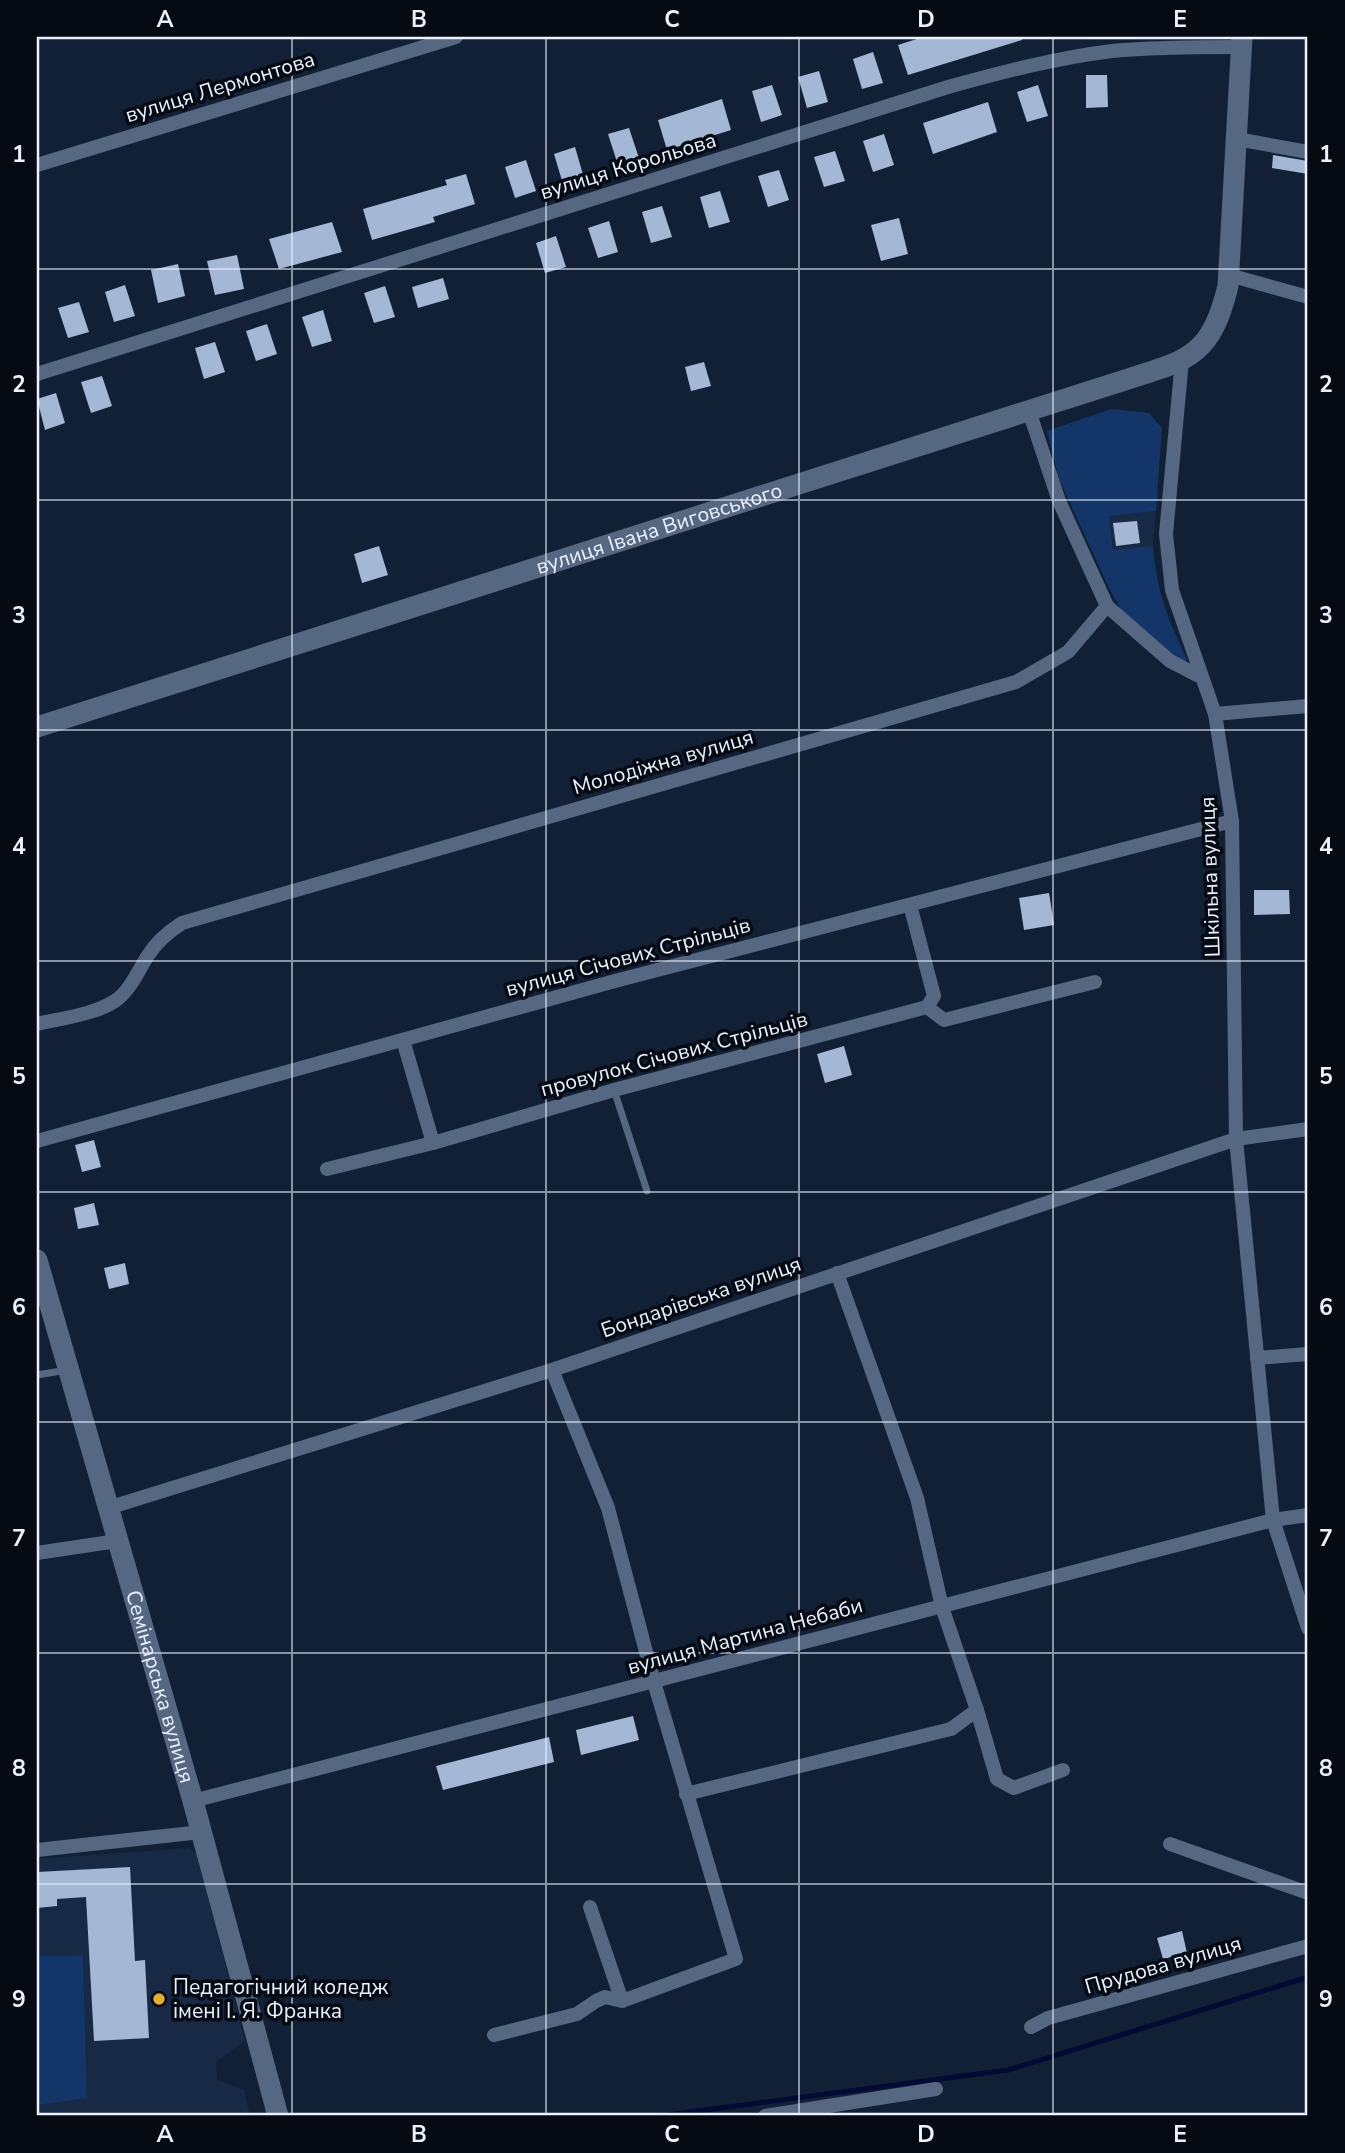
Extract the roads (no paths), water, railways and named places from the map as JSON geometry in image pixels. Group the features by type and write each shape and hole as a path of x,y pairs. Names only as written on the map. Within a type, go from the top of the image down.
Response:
{"street":[{"name":"вулиця Лермонтова","path":"37,165 456,37"},
{"name":"вулиця Івана Виговського","path":"37,727 1182,360 1212,335 1222,314 1229,275 1242,42"},
{"name":"вулиця Корольова","path":"37,373 1022,66 1111,51 1242,42"},
{"path":"1237,139 1308,152"},
{"path":"1229,275 1308,297"},
{"name":"Шкільна вулиця","path":"1182,360 1166,534 1172,590 1215,714 1233,821 1236,1139 1273,1520 1308,1628"},
{"path":"1029,411 1059,502 1107,606 1170,661 1201,677"},
{"name":"Молодіжна вулиця","path":"37,1024 94,1010 116,1000 165,934 182,923 1016,682 1068,652 1107,606"},
{"path":"1215,714 1308,706"},
{"name":"вулиця Січових Стрільців","path":"37,1141 615,981 1233,821"},
{"path":"910,905 934,996 927,1007 944,1020 1095,982"},
{"name":"провулок Січових Стрільців","path":"327,1169 433,1143 614,1090 927,1007"},
{"path":"403,1040 433,1143"},
{"name":"Бондарівська вулиця","path":"108,1508 552,1370 1236,1139 1308,1129"},
{"name":"Семінарська вулиця","path":"37,1260 193,1801 278,2116"},
{"path":"837,1273 917,1498 942,1606 997,1779 1014,1787 1063,1770"},
{"path":"1257,1358 1308,1354"},
{"path":"494,2035 577,2014 605,1997 622,2001 736,1959 654,1682 608,1508 552,1370"},
{"name":"вулиця Мартина Небаби","path":"193,1801 1273,1520 1308,1515"},
{"path":"37,1553 117,1541"},
{"path":"686,1794 951,1729 977,1710"},
{"path":"37,1850 201,1832"},
{"path":"1170,1844 1308,1893"},
{"path":"590,1907 622,2001"},
{"name":"Прудова вулиця","path":"1031,2027 1048,2018 1308,1946"},
{"path":"765,2116 936,2089"}],"lane":[{"path":"614,1090 647,1191"},
{"path":"37,1376 68,1370"}],"waterway":[{"path":"660,2116 1008,2070 1308,1977"}],"place":[{"name":"Педагогічний коледж імені І. Я. Франка","path":"159,1999"}]}
